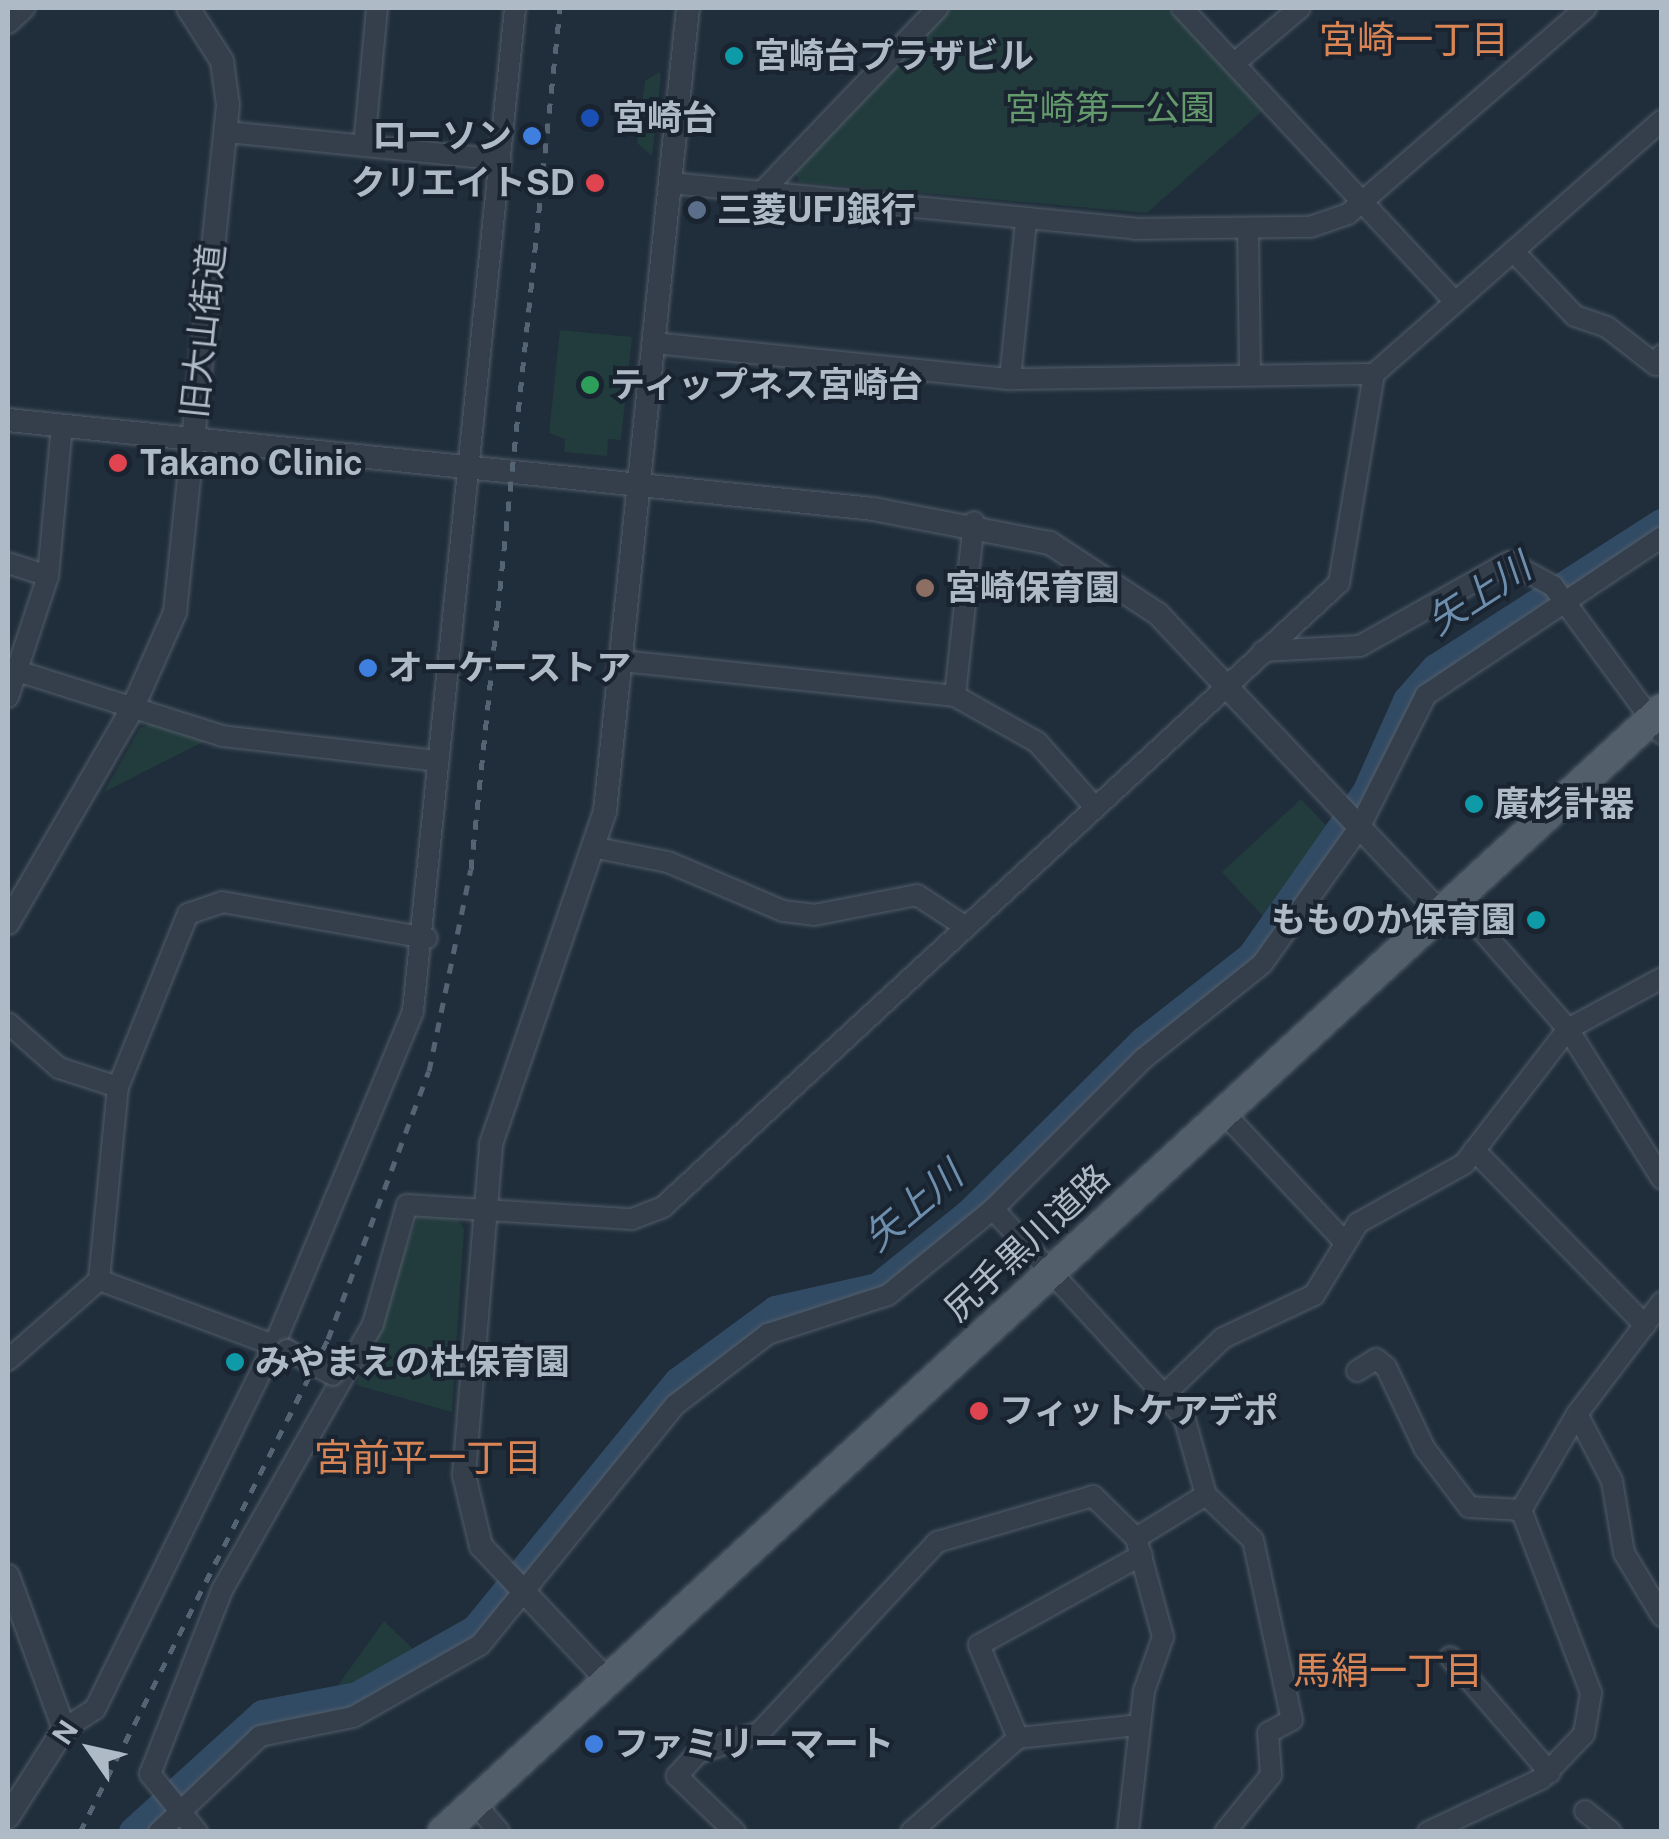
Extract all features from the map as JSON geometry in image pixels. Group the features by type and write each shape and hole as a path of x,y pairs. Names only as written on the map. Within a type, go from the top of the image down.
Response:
{"main road":[{"name":"尻手黒川道路","path":"443,1832 1223,1112 1658,720"}],"street":[{"path":"8,22 23,8"},
{"name":"旧大山街道","path":"8,923 133,707 175,612 227,132 222,61 188,8"},
{"path":"364,146 377,8"},
{"path":"8,1817 64,1729 95,1709 280,1346 377,1112 427,938 438,760 516,8"},
{"path":"606,1678 517,1588 464,1502 481,1211 491,1144 597,848 622,661 688,8"},
{"path":"762,192 938,8"},
{"path":"1182,8 1237,61 1455,302"},
{"path":"1237,61 1300,8"},
{"path":"670,184 1026,222 1248,231 1334,222 1364,201 1586,8"},
{"path":"197,1832 150,1774 222,1590 373,1324 407,1204 632,1219 663,1207 1092,804 1339,583 1349,560 1374,374 1662,120"},
{"path":"227,132 501,160"},
{"path":"1010,379 1026,222"},
{"path":"1248,231 1250,374"},
{"path":"1513,251 1575,316 1607,327 1656,365 1662,355"},
{"path":"654,342 1010,379 1374,374"},
{"path":"8,420 974,522 1050,542 1107,575 1226,686 1359,828 1449,907 1568,1029 1662,1179"},
{"path":"8,697 11,669 48,576 62,426"},
{"path":"955,696 974,522"},
{"path":"159,1832 174,1805 260,1736 354,1717 480,1646 517,1588 675,1405 768,1334 888,1296 993,1209 1143,1058 1250,977 1359,828 1426,695 1560,595 1662,538"},
{"path":"8,563 48,576"},
{"path":"1263,652 1360,646 1490,565 1523,565 1560,595 1658,720"},
{"path":"622,661 955,696 1038,742 1092,804"},
{"path":"11,669 222,736 438,760"},
{"path":"597,848 668,862 784,911 825,913 917,895 964,925"},
{"path":"8,1360 99,1280 118,1087 179,928 203,904 333,916 427,938"},
{"path":"1165,1394 1224,1338 1314,1296 1341,1238 1474,1150 1568,1029 1662,978"},
{"path":"8,1023 58,1068 118,1087"},
{"path":"1223,1112 1341,1238"},
{"path":"1474,1150 1645,1324"},
{"path":"993,1209 1165,1394 1193,1432 1206,1495 1253,1540 1292,1720 1268,1733 1271,1774 1225,1832"},
{"path":"99,1280 280,1346 339,1378"},
{"path":"1521,1510 1577,1414 1662,1302"},
{"path":"1357,1371 1376,1358 1386,1367 1425,1449 1469,1507 1521,1510"},
{"path":"1577,1414 1612,1482 1624,1553 1661,1615"},
{"path":"1018,1738 979,1645 1139,1546 1206,1495"},
{"path":"735,1832 678,1776 698,1753 772,1722 928,1549 1093,1496 1139,1546 1163,1637 1138,1725 1128,1832"},
{"path":"1428,1832 1550,1772 1584,1734 1590,1693 1521,1510"},
{"path":"10,1590 64,1729"},
{"path":"1450,1657 1550,1772"},
{"path":"911,1832 1018,1738 1138,1725"},
{"path":"474,1802 499,1832"},
{"path":"1585,1811 1611,1832"}],"green space":[{"name":"宮崎第一公園","path":"949,8 1167,8 1267,107 1147,213 799,182 795,171"},
{"path":"659,72 652,156 637,143 645,81"},
{"name":"ティップネス宮崎台","path":"560,330 632,337 621,440 608,439 607,456 564,452 565,439 549,433"},
{"path":"151,724 205,741 104,792 140,728"},
{"path":"1301,799 1332,832 1270,924 1222,872"},
{"path":"418,1216 456,1217 464,1229 452,1412 356,1385"},
{"path":"384,1621 418,1654 355,1694 331,1695"}],"waterway":[{"name":"矢上川","path":"134,1832 263,1715 357,1697 476,1630 679,1382 776,1311 878,1288 970,1214 1145,1041 1252,957 1367,793 1408,701 1436,669 1662,524"}],"railway":[{"path":"80,1832 328,1339 429,1071 471,869 560,8"}],"place":[{"name":"宮崎台プラザビル","path":"734,56"},
{"name":"宮崎台","path":"590,118"},
{"name":"ローソン","path":"532,136"},
{"name":"クリエイトSD","path":"595,183"},
{"name":"三菱UFJ銀行","path":"697,210"},
{"name":"ティップネス宮崎台","path":"590,385"},
{"name":"Takano Clinic","path":"118,463"},
{"name":"宮崎保育園","path":"925,588"},
{"name":"オーケーストア","path":"368,668"},
{"name":"廣杉計器","path":"1474,804"},
{"name":"もものか保育園","path":"1536,920"},
{"name":"みやまえの杜保育園","path":"235,1362"},
{"name":"フィットケアデポ","path":"979,1411"},
{"name":"ファミリーマート","path":"594,1744"}],"district":[{"name":"宮崎一丁目","path":"1414,40"},
{"name":"宮前平一丁目","path":"428,1458"},
{"name":"馬絹一丁目","path":"1388,1671"}]}
